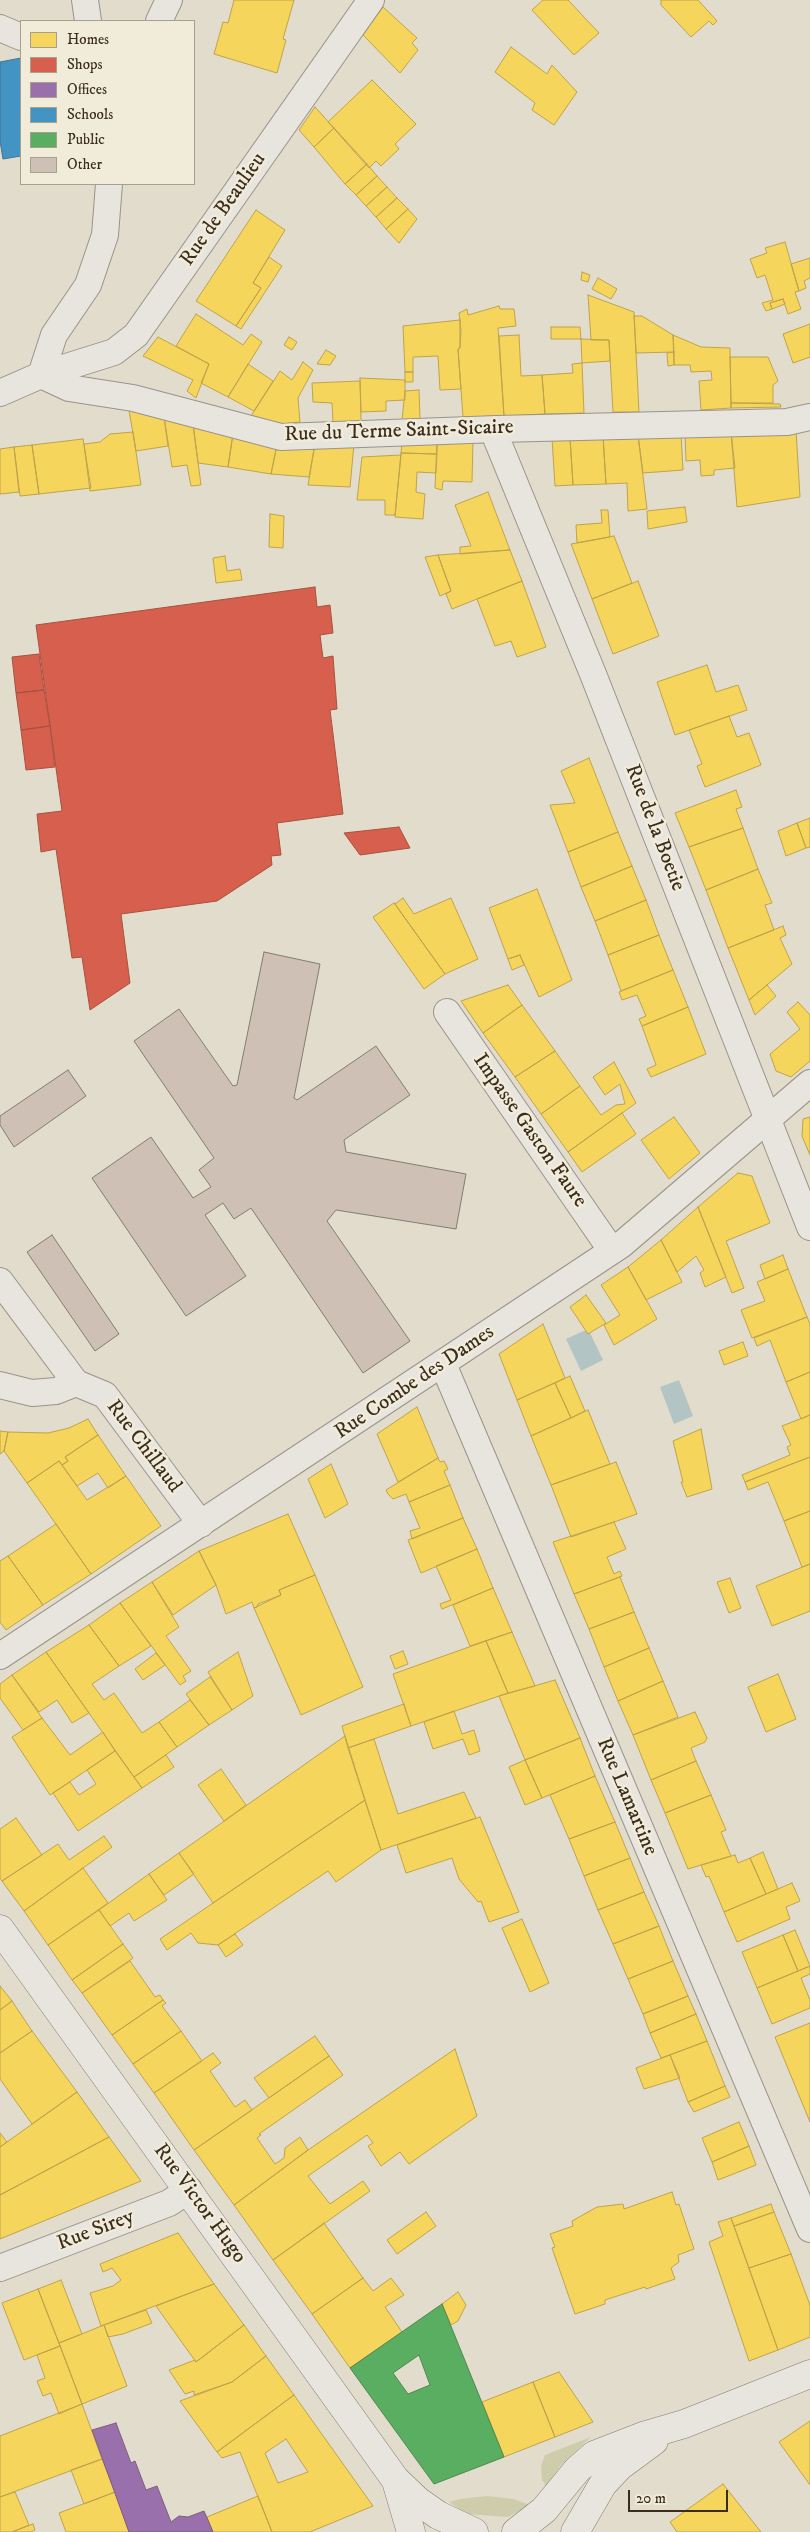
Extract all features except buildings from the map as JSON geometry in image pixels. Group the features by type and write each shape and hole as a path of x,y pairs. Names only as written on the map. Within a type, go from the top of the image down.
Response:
{"main road":[{"name":"Rue Victor Hugo","path":"0,1930 189,2190 395,2479 418,2501 438,2515 474,2532"},
{"path":"516,2532 544,2510 577,2470 594,2455 635,2438 684,2424 810,2374"},
{"path":"575,2532 603,2484 620,2466 643,2447 684,2424"},
{"name":"Rue Victor Hugo","path":"395,2479 411,2532"}],"street":[{"path":"85,0 88,20"},
{"path":"159,20 169,0"},
{"name":"Rue de Beaulieu","path":"41,375 114,352 136,335 370,0"},
{"path":"0,28 20,37"},
{"path":"0,393 41,375 54,335 88,285 97,260 105,235 109,185"},
{"name":"Rue du Terme Saint-Sicaire","path":"41,375 69,388 133,398 281,437 497,429 787,422 810,418"},
{"name":"Rue de la Boetie","path":"497,429 497,440 593,674 810,1227"},
{"name":"Impasse Gaston Faure","path":"447,1012 612,1251"},
{"name":"Rue Combe des Dames","path":"0,1656 612,1251 810,1084"},
{"path":"0,1281 76,1383 56,1391 32,1393 0,1385"},
{"name":"Rue Lamartine","path":"443,1364 810,2229"},
{"name":"Rue Chillaud","path":"76,1383 105,1396 200,1524"},
{"name":"Rue Sirey","path":"0,2268 169,2203 189,2190"}],"green space":[{"path":"591,2437 560,2466 546,2486 542,2480 541,2466 545,2455"},
{"path":"487,2496 514,2499 530,2505 508,2517 466,2514 449,2502"}],"shaded area":[{"path":"586,1330 590,1333 603,1360 581,1371 566,1339"},
{"path":"679,1380 693,1416 674,1424 660,1387"}]}
